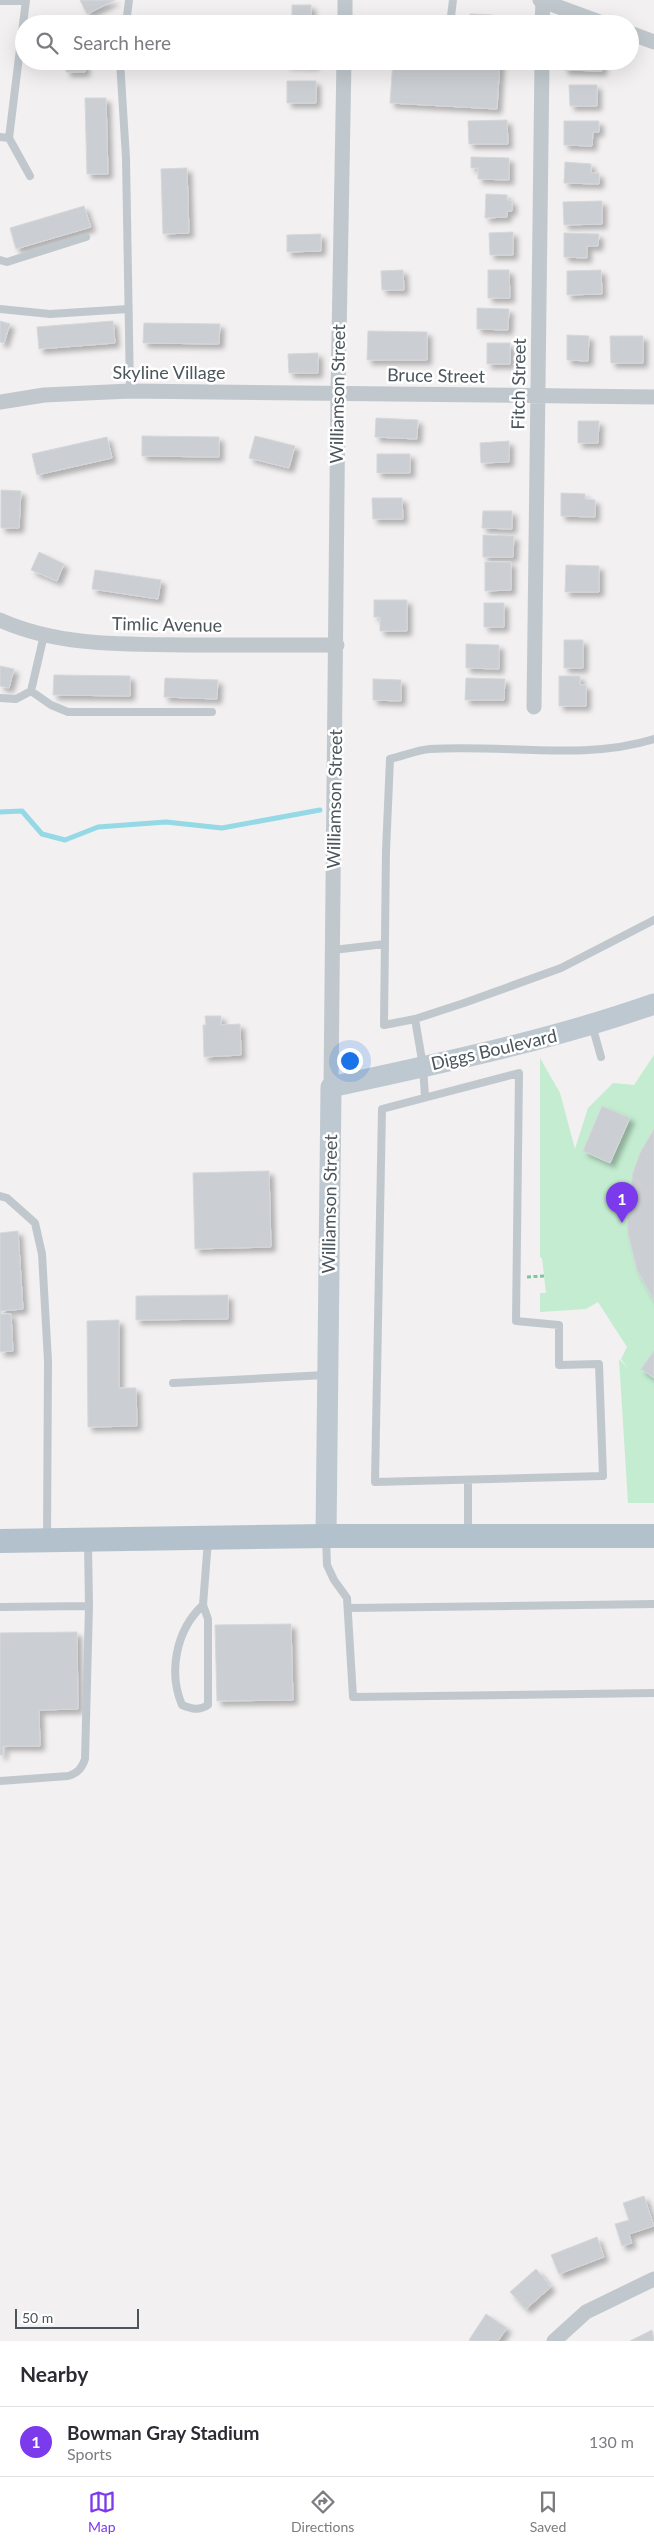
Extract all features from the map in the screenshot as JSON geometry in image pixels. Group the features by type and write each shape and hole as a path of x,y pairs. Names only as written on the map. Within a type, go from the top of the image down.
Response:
{"main road":[{"path":"0,1541 326,1536 654,1536"}],"street":[{"path":"345,0 345,15"},
{"path":"542,15 541,0 581,15"},
{"path":"639,36 654,42"},
{"name":"Williamson Street","path":"326,1536 337,645 338,393 344,70"},
{"name":"Fitch Street","path":"534,707 542,70"},
{"name":"Skyline Village","path":"0,402 44,395 130,391 338,393"},
{"name":"Bruce Street","path":"338,393 654,397"},
{"name":"Timlic Avenue","path":"0,620 25,631 85,642 337,645"},
{"name":"Diggs Boulevard","path":"331,1087 526,1043 592,1025 654,1004"},
{"path":"554,2341 586,2312 654,2279"}],"lane":[{"path":"0,2 26,0 24,15"},
{"path":"127,15 129,0"},
{"path":"451,15 453,0"},
{"path":"17,70 9,138 30,176"},
{"path":"121,70 126,158 130,391"},
{"path":"0,137 9,138"},
{"path":"0,260 7,262 86,237"},
{"path":"0,309 50,314 128,309"},
{"path":"0,698 16,699 30,691 44,635"},
{"path":"30,691 51,705 68,712 212,712"},
{"path":"654,739 630,746 602,748 429,749 390,759 384,1025 415,1018 561,968 654,920"},
{"path":"333,950 385,944"},
{"path":"415,1018 423,1066 425,1097"},
{"path":"592,1025 601,1057"},
{"path":"519,1073 517,1278 516,1321 559,1326 559,1365 599,1364 603,1476 375,1482 382,1109 519,1073"},
{"path":"0,1196 7,1198 35,1223 42,1254 48,1362 47,1540"},
{"path":"173,1383 328,1375"},
{"path":"468,1480 468,1536"},
{"path":"326,1536 327,1565 334,1580 347,1598 353,1698 654,1693"},
{"path":"202,1605 190,1617 183,1630 178,1647 176,1690 182,1705 191,1709 201,1710 208,1705 208,1620 202,1605 209,1538"},
{"path":"0,1781 68,1776 74,1774 82,1766 85,1759 89,1606 88,1539"},
{"path":"348,1608 654,1604"},
{"path":"0,1607 89,1606"}],"path":[{"path":"517,1278 544,1276"}],"green space":[{"path":"654,1055 654,1503 628,1503 619,1359 628,1368 621,1359 627,1347 598,1302 586,1309 540,1312 540,1293 546,1293 542,1258 540,1257 540,1058 560,1093 575,1149 588,1108 613,1083 634,1085"}],"building":[{"path":"80,0 115,0 87,14"},
{"path":"292,5 311,5 311,15 292,15"},
{"path":"66,70 85,70 85,72 66,72"},
{"path":"392,70 499,70 497,109 390,103"},
{"path":"564,70 602,70 602,71"},
{"path":"287,81 316,81 316,103 287,103"},
{"path":"569,85 597,85 597,106 570,106"},
{"path":"85,98 106,98 108,174 87,174"},
{"path":"507,120 508,144 469,144 468,121"},
{"path":"564,121 599,121 599,132 593,132 592,146 564,145"},
{"path":"471,157 509,158 509,180 478,179 478,168 471,168"},
{"path":"565,162 591,164 591,173 599,173 599,184 564,183"},
{"path":"187,168 189,233 163,234 161,169"},
{"path":"486,194 507,195 507,200 512,201 512,211 507,211 507,217 485,218"},
{"path":"602,201 602,224 564,225 563,202"},
{"path":"84,206 91,227 16,249 10,228"},
{"path":"513,232 513,255 490,255 489,233"},
{"path":"564,233 599,234 598,246 587,246 587,258 564,257"},
{"path":"321,234 321,251 287,252 287,235"},
{"path":"403,270 404,290 382,290 381,271"},
{"path":"488,270 509,270 510,298 488,298"},
{"path":"601,270 602,294 567,295 567,271"},
{"path":"477,308 509,309 508,330 477,329"},
{"path":"0,321 10,324 4,343 0,342"},
{"path":"113,321 115,343 39,349 37,327"},
{"path":"144,323 220,324 219,344 143,343"},
{"path":"368,331 427,332 427,360 367,360"},
{"path":"567,335 589,336 588,361 567,360"},
{"path":"610,336 643,336 643,363 611,363"},
{"path":"487,343 510,343 510,364 487,364"},
{"path":"318,353 318,373 289,373 288,354"},
{"path":"376,418 418,420 417,439 375,437"},
{"path":"578,421 599,421 598,443 578,443"},
{"path":"142,436 219,437 219,457 142,456"},
{"path":"255,436 295,446 289,468 249,458"},
{"path":"107,437 112,458 37,475 32,454"},
{"path":"509,441 509,462 481,463 480,443"},
{"path":"377,454 410,454 410,473 377,473"},
{"path":"1,490 21,491 19,528 1,528"},
{"path":"561,493 585,494 585,499 595,500 595,517 561,516"},
{"path":"372,498 402,498 403,519 373,519"},
{"path":"483,511 512,511 512,529 482,528"},
{"path":"483,535 514,536 513,557 483,557"},
{"path":"39,552 64,564 57,581 31,570"},
{"path":"485,562 511,562 511,590 485,591"},
{"path":"566,565 599,566 599,592 565,592"},
{"path":"95,570 161,580 158,599 92,589"},
{"path":"374,600 407,600 407,631 380,631 380,617 374,617"},
{"path":"484,603 504,603 504,627 484,627"},
{"path":"564,640 583,640 583,668 564,668"},
{"path":"466,644 499,645 499,669 466,668"},
{"path":"0,666 14,669 9,688 0,686"},
{"path":"54,675 130,676 130,696 53,695"},
{"path":"559,676 580,676 580,685 586,685 586,706 559,706"},
{"path":"165,678 218,680 217,699 164,697"},
{"path":"466,678 505,679 504,700 465,700"},
{"path":"373,679 401,680 401,701 373,700"},
{"path":"205,1016 221,1016 221,1025 240,1024 241,1055 204,1057 203,1025 206,1025"},
{"path":"602,1106 630,1118 610,1163 583,1151"},
{"path":"654,1129 654,1300 637,1270 628,1234 627,1212 633,1173 640,1153"},
{"path":"269,1171 271,1247 195,1249 193,1173"},
{"path":"18,1231 23,1309 1,1311 1,1314 11,1314 13,1351 0,1352 0,1233"},
{"path":"228,1295 228,1319 136,1320 136,1296"},
{"path":"119,1320 119,1388 136,1388 137,1426 88,1427 87,1321"},
{"path":"654,1351 654,1378 641,1369"},
{"path":"291,1624 293,1700 217,1701 215,1625"},
{"path":"77,1632 78,1709 39,1710 40,1746 3,1746 3,1755 0,1755 0,1633"},
{"path":"644,2196 654,2226 629,2234 632,2243 622,2246 615,2224 629,2220 623,2203"},
{"path":"597,2237 604,2257 559,2274 551,2255"},
{"path":"536,2269 551,2287 526,2309 510,2292"},
{"path":"486,2314 507,2328 498,2341 470,2341 469,2340"},
{"path":"652,2330 654,2341 630,2341"}],"waterway":[{"path":"0,812 22,811 42,834 65,840 98,827 166,822 222,828 320,810"}],"place":[{"name":"Bowman Gray Stadium","path":"622,1223"}]}
